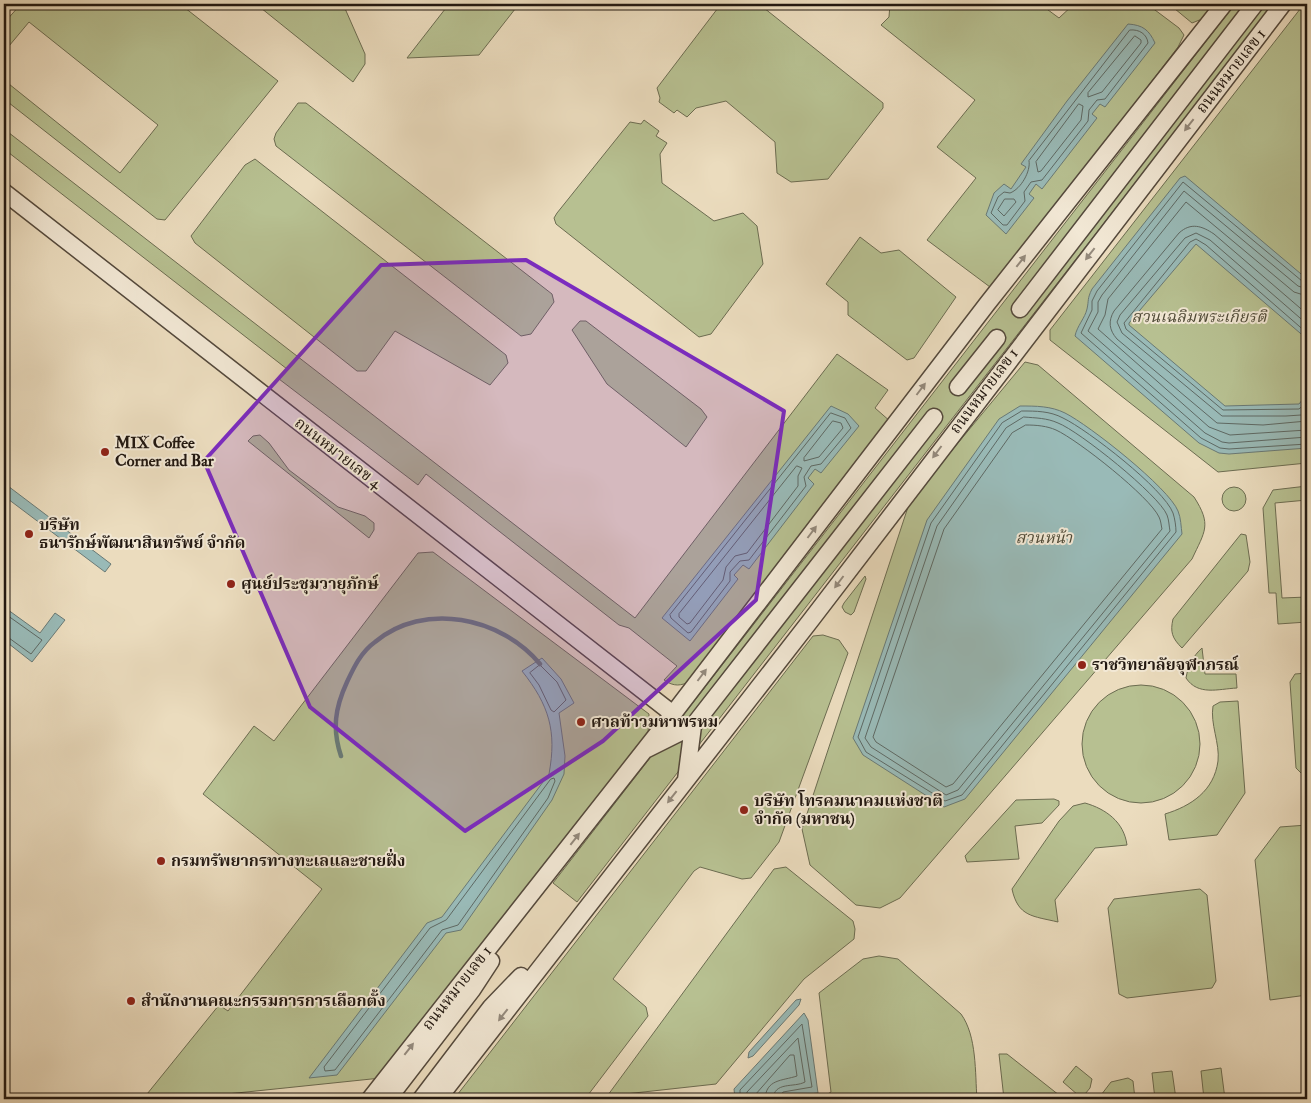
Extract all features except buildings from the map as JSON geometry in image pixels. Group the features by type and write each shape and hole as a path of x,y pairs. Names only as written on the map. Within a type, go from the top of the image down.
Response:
{"street":[{"name":"ถนนหมายเลข 1","path":"370,1099 673,714 987,304 1224,4"},
{"name":"ถนนหมายเลข 1","path":"1020,309 1255,4"},
{"name":"ถนนหมายเลข 1","path":"438,1099 1283,4"},
{"name":"ถนนหมายเลข 4","path":"4,192 673,714"},
{"name":"ถนนหมายเลข 1","path":"958,387 997,338"},
{"name":"ถนนหมายเลข 1","path":"643,751 693,726 934,417"},
{"path":"686,780 693,726"},
{"name":"ถนนหมายเลข 1","path":"388,1099 472,990 544,877"},
{"name":"ถนนหมายเลข 1","path":"421,1099 492,1007 586,907"}],"highlighted area":[{"path":"526,260 784,411 756,600 603,741 465,831 310,707 204,461 381,265"}],"green space":[{"path":"21,4 180,4 278,81 165,220 157,219 4,99 4,80 120,173 158,125 29,22 4,52 4,23"},
{"path":"256,4 343,4 365,54 365,64 353,82"},
{"path":"449,4 519,4 479,55 407,58"},
{"path":"721,4 759,4 883,103 883,108 828,179 791,182 777,173 775,142 726,101 696,108 687,117 677,110 674,113 659,102 660,98 657,88"},
{"path":"890,4 1040,4 1059,18 1074,4 1147,4 1179,28 1184,35 1178,47 998,282 990,287 927,240 976,178 937,147 975,100 881,25 889,17"},
{"path":"1169,4 1214,4 1202,19 1192,23"},
{"path":"1235,4 1274,4 577,902 553,883"},
{"name":"สวนเฉลิมพระเกียรติ","path":"1304,4 1307,4 1307,463 1218,472 1050,340 1050,330"},
{"path":"298,103 306,103 552,294 554,302 531,334 521,336 276,146 274,139 276,133"},
{"path":"644,120 659,131 656,136 667,143 660,154 662,183 714,221 743,213 757,226 763,264 711,334 699,337 556,224 554,218 630,122 641,124"},
{"path":"4,129 635,618 837,354 888,390 875,408 891,422 691,681 681,685 674,685 664,680 677,666 629,628 619,625 426,474 418,485 279,379 287,369 4,149"},
{"path":"255,159 506,355 508,363 490,385 395,331 366,371 357,371 195,243 191,236 245,165"},
{"path":"860,237 881,253 899,250 956,297 914,358 907,360 848,315 848,302 826,284"},
{"path":"580,321 586,321 701,409 707,417 686,447 607,384 572,330"},
{"name":"สวนหน้า","path":"1025,362 1038,365 1194,497 1203,515 1205,528 1192,559 900,898 880,908 856,905 810,865 802,829 910,501"},
{"path":"260,435 269,443 289,470 338,507 365,516 374,523 374,530 369,538 248,441 253,436"},
{"path":"1307,486 1307,500 1275,503 1282,598 1307,597 1307,622 1278,624 1276,593 1269,593 1263,508 1273,490"},
{"path":"1234,487 1243,490 1246,499 1243,508 1234,511 1225,508 1222,499 1225,490"},
{"path":"1241,534 1246,535 1250,562 1248,571 1182,648 1173,635 1173,619"},
{"path":"433,552 649,714 648,734 381,1078 179,1099 143,1099 219,1005 228,1011 322,889 203,794 254,726 274,741 418,553"},
{"path":"865,576 866,579 854,612 851,615 845,612 842,607"},
{"path":"823,635 839,640 848,653 779,842 751,878 742,879 700,867 694,871 613,979 646,1007 648,1016 585,1099 454,1099 813,636"},
{"path":"1202,648 1205,674 1236,674 1237,688 1209,690 1191,684 1186,678 1188,669"},
{"path":"1307,673 1307,774 1303,775 1296,768 1290,682 1295,674"},
{"path":"1141,685 1164,689 1183,702 1196,721 1200,744 1196,767 1183,786 1164,799 1141,803 1118,799 1099,786 1086,767 1082,744 1086,721 1099,702 1118,689"},
{"path":"1238,701 1245,793 1217,835 1169,840 1165,814 1184,807 1200,796 1212,781 1216,772 1218,747 1212,713 1213,706 1220,702"},
{"path":"1054,799 1059,801 1059,805 1042,823 1015,826 1019,859 967,862 965,856 1016,800"},
{"path":"1085,803 1107,813 1118,823 1127,845 1095,848 1055,900 1058,922 1028,914 1018,905 1012,889 1059,821 1073,806"},
{"path":"1307,825 1307,995 1270,1000 1255,860 1280,827"},
{"path":"786,867 853,921 855,929 854,939 804,979 716,1084 616,1095 616,1099 605,1099 774,869"},
{"path":"1200,889 1207,895 1216,981 1212,988 1127,998 1119,994 1108,908 1114,899"},
{"path":"879,956 898,959 961,1014 973,1044 977,1099 819,1099 831,1092 819,993 863,959"},
{"path":"999,1054 1007,1054 1064,1099 1004,1099"},
{"path":"1076,1066 1092,1079 1090,1088 1085,1094 1078,1095 1063,1082"},
{"path":"1221,1068 1225,1099 1204,1099 1201,1071"},
{"path":"1172,1071 1176,1099 1155,1099 1152,1073"},
{"path":"1128,1078 1133,1081 1135,1099 1098,1099 1111,1082"}],"water":[{"path":"1128,24 1145,29 1155,43 1105,107 1100,104 1092,114 1097,118 1042,189 1036,184 1029,194 1034,198 1006,234 986,215 994,193 1004,184 1011,189 1026,167 1021,164 1067,101"},
{"path":"1185,176 1307,279 1307,339 1196,244 1129,325 1225,406 1299,404 1307,394 1307,448 1229,454 1219,453 1199,443 1075,336 1086,312 1092,289 1180,178"},
{"path":"831,406 848,414 859,426 821,473 815,469 808,478 814,484 749,569 743,565 734,575 738,579 690,641 662,618"},
{"name":"สวนหน้า","path":"1020,406 1043,407 1065,413 1109,443 1145,473 1172,501 1179,514 1182,534 965,799 944,807 863,755 853,738 927,520 999,419"},
{"path":"4,483 111,564 105,572 4,496"},
{"path":"4,607 40,633 55,613 65,620 32,662 4,640"},
{"path":"542,658 561,679 574,703 559,713 565,756 564,774 552,800 461,930 446,933 337,1075 309,1078 427,923 442,917 549,774 552,745 549,719 539,695 522,671"},
{"path":"801,999 799,1005 753,1056 748,1058 749,1052 796,1000"},
{"path":"804,1013 808,1020 818,1093 763,1099 735,1099 734,1089"}],"waterway":[{"path":"341,756 336,737 336,719 343,692 355,665 366,650 395,629 416,622 438,619 461,620 484,626 505,635 524,648 540,664"}],"place":[{"name":"MIX Coffee Corner and Bar","path":"105,452"},
{"name":"บริษัท ธนารักษ์พัฒนาสินทรัพย์ จำกัด","path":"29,534"},
{"name":"ศูนย์ประชุมวายุภักษ์","path":"231,584"},
{"name":"ราชวิทยาลัยจุฬาภรณ์","path":"1082,665"},
{"name":"ศาลท้าวมหาพรหม","path":"581,722"},
{"name":"บริษัท โทรคมนาคมแห่งชาติ จำกัด (มหาชน)","path":"744,810"},
{"name":"กรมทรัพยากรทางทะเลและชายฝั่ง","path":"161,861"},
{"name":"สำนักงานคณะกรรมการการเลือกตั้ง","path":"131,1001"}]}
